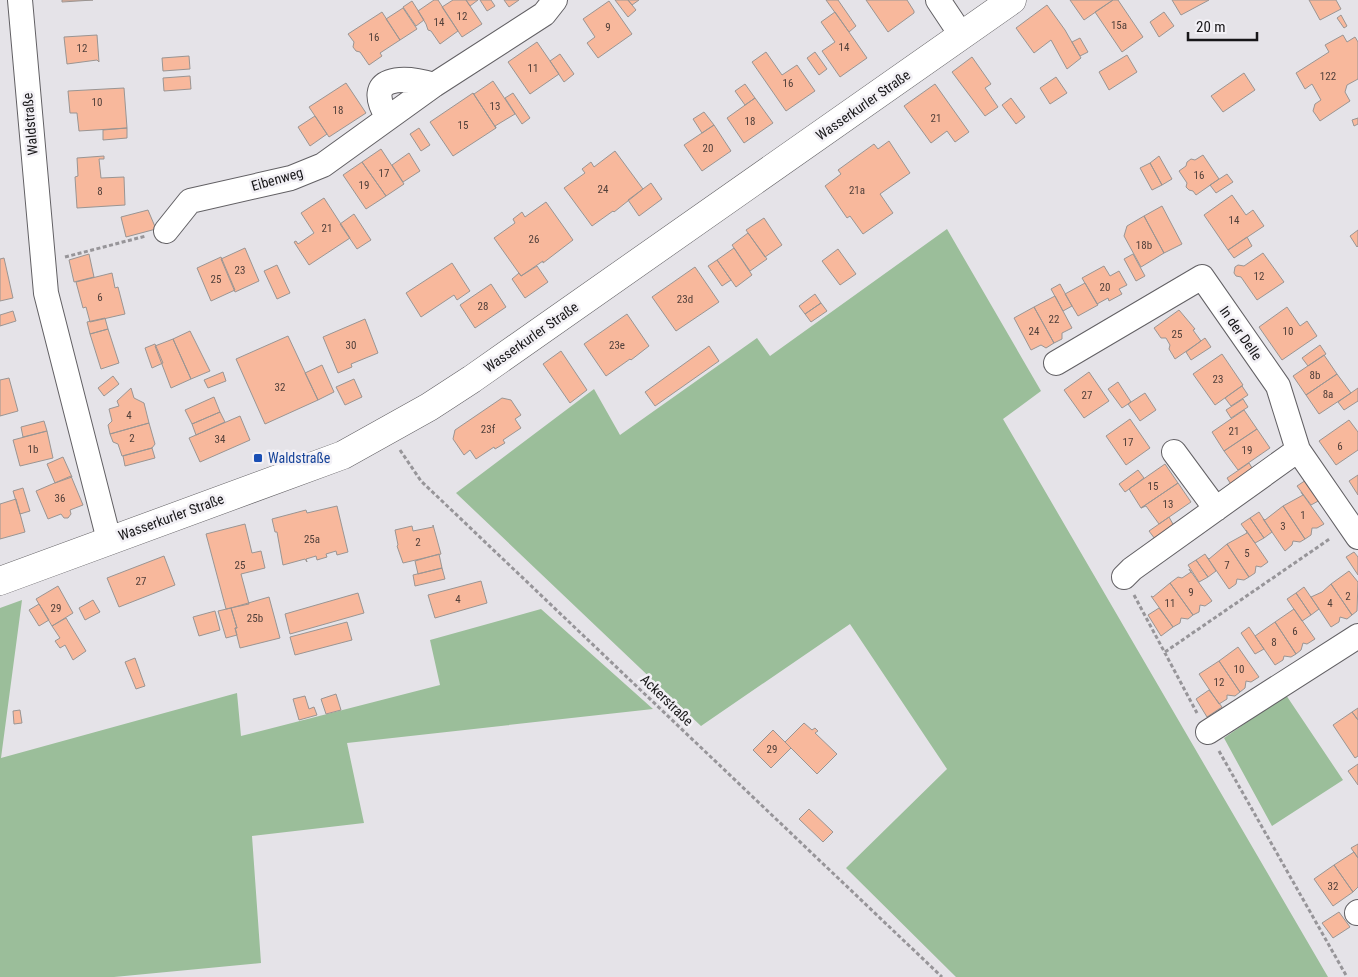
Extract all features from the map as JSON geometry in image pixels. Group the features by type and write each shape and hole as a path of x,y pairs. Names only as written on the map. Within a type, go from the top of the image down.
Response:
{"main road":[{"name":"Wasserkurler Straße","path":"0,581 343,455 429,407 472,379 1012,0"}],"street":[{"name":"Waldstraße","path":"20,0 46,293 109,540"},
{"name":"Eibenweg","path":"166,231 190,201 290,178 323,165 434,85 544,14 555,0"},
{"path":"938,0 962,36"},
{"name":"In der Delle","path":"1056,363 1202,277 1278,386 1298,450 1354,531"},
{"path":"1124,577 1132,569 1298,450"},
{"path":"1174,452 1216,509"},
{"path":"1208,732 1358,636"}],"path":[{"path":"42,262 166,231"},
{"name":"Ackerstraße","path":"387,431 421,481 942,977"},
{"path":"1165,652 1354,531"},
{"path":"1124,577 1208,732 1346,977"}],"green space":[{"path":"947,229 1041,391 1003,419 1328,977 956,977 846,868 947,769 850,624 701,726 456,493 594,389 620,435 757,338 770,356"},
{"path":"22,600 1,758 237,693 241,736 440,685 430,640 541,609 653,709 347,743 364,823 252,836 261,963 114,977 0,977 0,608"},
{"path":"1286,695 1343,780 1272,826 1224,738"}],"building":[{"path":"62,0 93,0 62,2"},
{"path":"434,0 438,0 458,31 440,44 431,31 428,30 418,11"},
{"path":"453,0 466,0 482,24 462,37 442,7"},
{"path":"466,0 478,0 470,6"},
{"path":"480,0 491,0 495,6 487,11"},
{"path":"504,0 519,0 509,7"},
{"path":"615,0 628,0 636,10 628,17"},
{"path":"628,0 639,0 632,5"},
{"path":"826,0 838,0 856,26 849,32"},
{"path":"866,0 907,0 914,13 888,32"},
{"path":"1070,0 1113,0 1084,20"},
{"path":"1113,0 1118,0 1143,37 1122,52 1095,12"},
{"path":"1172,0 1209,0 1181,15"},
{"path":"1309,0 1336,0 1341,9 1320,20"},
{"path":"412,1 424,20 416,26 403,7"},
{"path":"609,1 632,34 598,58 587,43 595,37 583,19"},
{"path":"1047,5 1065,30 1081,58 1067,69 1051,40 1034,53 1016,28"},
{"path":"403,8 417,29 400,40 386,19"},
{"path":"382,12 400,40 380,53 382,56 369,65 360,52 356,51 353,47 354,42 348,34"},
{"path":"835,12 867,58 840,77 822,51 835,42 821,22"},
{"path":"1164,12 1174,26 1159,37 1150,22"},
{"path":"1341,15 1347,26 1344,28 1337,18"},
{"path":"97,35 99,62 97,60 67,64 64,37"},
{"path":"1343,35 1347,42 1355,37 1358,42 1358,79 1347,85 1345,92 1350,101 1320,121 1313,111 1315,104 1321,100 1312,84 1305,89 1296,73 1329,52 1325,45"},
{"path":"1080,38 1088,52 1080,56 1072,42"},
{"path":"537,42 559,74 530,94 508,62"},
{"path":"766,52 782,75 797,65 815,91 786,111 752,62"},
{"path":"815,52 827,69 819,75 807,58"},
{"path":"560,54 574,74 564,82 550,61"},
{"path":"1127,55 1137,72 1109,90 1099,72"},
{"path":"189,56 190,69 163,71 162,58"},
{"path":"972,57 991,84 985,88 998,107 985,116 952,72"},
{"path":"1244,73 1255,90 1223,112 1211,96"},
{"path":"190,76 191,89 164,91 163,78"},
{"path":"1056,77 1067,93 1050,104 1040,88"},
{"path":"493,81 515,114 495,126 496,128 473,93"},
{"path":"346,83 366,113 329,137 309,107"},
{"path":"745,84 755,98 745,105 735,91"},
{"path":"935,84 969,132 955,142 947,131 931,143 904,106"},
{"path":"124,88 127,128 79,131 77,113 70,113 68,91"},
{"path":"473,93 496,128 453,156 430,122"},
{"path":"513,93 530,118 522,124 505,98"},
{"path":"755,98 773,123 744,143 727,118"},
{"path":"1011,98 1025,117 1016,124 1002,105"},
{"path":"704,112 714,125 702,133 693,119"},
{"path":"315,116 327,134 310,146 298,127"},
{"path":"1358,118 1358,124 1354,126 1352,120"},
{"path":"714,125 731,151 702,171 684,145"},
{"path":"127,128 127,138 103,140 103,130"},
{"path":"419,128 430,145 421,151 410,134"},
{"path":"889,141 910,173 880,194 893,213 863,234 850,216 847,218 825,186 841,174 838,170 874,144 878,149"},
{"path":"381,149 404,184 386,196 362,162"},
{"path":"615,151 643,189 614,212 592,226 564,188 585,173 582,169 591,162 594,167"},
{"path":"409,153 420,171 403,182 392,165"},
{"path":"1203,155 1219,179 1196,195 1186,187 1187,183 1179,171 1191,159 1195,160"},
{"path":"104,156 104,159 99,159 101,178 124,177 125,205 77,208 75,177 78,176 77,158"},
{"path":"1159,156 1172,179 1162,185 1150,163"},
{"path":"362,162 386,196 366,209 343,175"},
{"path":"1150,163 1162,185 1152,190 1140,168"},
{"path":"1227,174 1233,182 1216,193 1210,185"},
{"path":"651,183 662,199 639,216 628,200"},
{"path":"1232,195 1246,215 1253,210 1264,226 1228,250 1204,215"},
{"path":"324,198 350,238 309,265 294,242 296,241 298,244 314,233 301,213"},
{"path":"546,202 573,240 543,263 543,261 521,276 494,238 515,223 513,219 522,212 525,217"},
{"path":"1162,206 1182,244 1164,253 1144,216"},
{"path":"148,210 156,229 126,237 121,217"},
{"path":"354,214 371,240 357,249 340,224"},
{"path":"1144,216 1164,253 1141,267 1124,236 1127,226"},
{"path":"764,218 782,245 765,257 746,230"},
{"path":"1358,230 1358,246 1357,247 1350,236"},
{"path":"748,233 767,259 750,271 732,245"},
{"path":"1247,237 1252,246 1234,258 1228,250"},
{"path":"245,248 259,281 235,292 221,259"},
{"path":"734,248 752,275 736,287 717,260"},
{"path":"838,249 856,274 840,285 822,261"},
{"path":"1263,253 1284,282 1257,300 1241,277 1236,276 1234,273 1235,267 1238,265 1244,266"},
{"path":"89,254 94,277 74,282 69,260"},
{"path":"1133,254 1145,276 1136,281 1124,259"},
{"path":"221,257 235,290 211,301 197,268"},
{"path":"4,258 13,298 0,301 0,259"},
{"path":"717,260 731,280 722,286 708,266"},
{"path":"452,263 470,291 457,300 454,295 421,317 406,293"},
{"path":"277,265 290,293 277,299 264,271"},
{"path":"537,266 548,282 525,298 512,279 519,273 521,276"},
{"path":"1104,266 1110,276 1119,271 1127,285 1119,289 1122,294 1109,301 1108,298 1097,304 1082,278"},
{"path":"695,267 719,302 676,331 652,297"},
{"path":"112,273 115,288 118,287 125,314 90,322 86,307 83,308 76,282"},
{"path":"1085,283 1098,305 1078,316 1065,294"},
{"path":"491,284 506,307 475,328 460,305"},
{"path":"1060,284 1072,306 1063,311 1051,289"},
{"path":"815,294 821,303 805,314 799,306"},
{"path":"1055,296 1072,328 1062,333 1062,339 1054,343 1034,307"},
{"path":"821,303 827,311 811,322 805,314"},
{"path":"1034,307 1054,343 1046,348 1041,345 1031,350 1014,318"},
{"path":"1287,307 1300,326 1307,321 1317,336 1282,360 1259,327"},
{"path":"1179,310 1195,329 1193,330 1201,341 1175,359 1169,349 1170,345 1166,338 1161,338 1154,328"},
{"path":"13,311 16,321 0,326 0,315"},
{"path":"627,314 649,346 606,376 584,344"},
{"path":"105,318 108,329 90,334 87,322"},
{"path":"365,319 378,353 351,364 352,367 338,373 323,337"},
{"path":"108,329 119,363 101,369 90,334"},
{"path":"190,331 210,371 191,379 173,339"},
{"path":"288,336 318,400 265,424 236,359"},
{"path":"1205,338 1211,347 1191,360 1186,352"},
{"path":"173,339 191,379 171,388 155,346"},
{"path":"155,344 163,363 152,368 145,348"},
{"path":"1320,345 1326,354 1308,366 1302,358"},
{"path":"709,346 719,361 655,406 645,392"},
{"path":"561,351 587,390 570,403 543,364"},
{"path":"1222,354 1243,385 1215,405 1193,374"},
{"path":"1324,355 1337,374 1306,395 1293,376"},
{"path":"322,365 334,392 318,400 305,373"},
{"path":"223,372 226,381 208,388 204,380"},
{"path":"1089,372 1109,401 1084,418 1064,390"},
{"path":"1337,374 1351,393 1319,414 1306,395"},
{"path":"113,376 119,384 104,396 98,388"},
{"path":"9,378 18,411 0,416 0,380"},
{"path":"354,379 362,397 345,405 336,387"},
{"path":"1118,382 1131,402 1122,408 1108,389"},
{"path":"1242,386 1248,395 1231,406 1225,398"},
{"path":"131,388 134,398 144,403 149,423 110,434 108,425 112,421 109,409 119,406 117,401"},
{"path":"1358,388 1358,401 1344,410 1338,402"},
{"path":"1145,393 1156,410 1140,421 1128,404"},
{"path":"214,397 220,412 192,424 185,410"},
{"path":"502,398 511,400 521,415 515,419 521,428 503,440 505,443 495,449 494,447 476,459 470,450 464,455 453,439 455,430"},
{"path":"1243,399 1248,407 1231,418 1226,410"},
{"path":"1244,410 1257,429 1224,451 1212,432"},
{"path":"220,412 225,422 196,435 192,424"},
{"path":"240,416 250,440 200,462 189,438"},
{"path":"1130,419 1150,448 1126,465 1106,436"},
{"path":"1349,420 1358,432 1358,450 1336,465 1319,441"},
{"path":"44,421 47,431 23,437 21,427"},
{"path":"149,423 155,444 152,448 122,456 118,444 113,442 110,434"},
{"path":"1257,429 1270,448 1238,470 1224,451"},
{"path":"47,431 53,458 20,466 13,440"},
{"path":"152,448 155,458 125,466 123,456"},
{"path":"63,457 72,477 55,483 47,464"},
{"path":"1249,463 1254,471 1232,486 1227,478"},
{"path":"1165,464 1178,483 1141,508 1129,489"},
{"path":"1138,470 1144,478 1125,492 1119,484"},
{"path":"1358,475 1358,495 1349,481"},
{"path":"71,476 83,505 70,510 71,514 68,518 64,518 61,514 48,519 36,491"},
{"path":"1306,480 1320,500 1311,505 1297,486"},
{"path":"1178,483 1191,502 1159,524 1146,506 1141,508"},
{"path":"23,488 30,511 20,514 13,491"},
{"path":"1301,492 1324,524 1317,528 1312,528 1311,535 1305,539 1283,506 1303,495"},
{"path":"16,499 25,532 0,539 0,504"},
{"path":"337,506 348,552 337,555 336,551 326,554 327,557 317,560 316,556 306,559 307,562 305,559 283,565 277,532 275,532 272,519 306,510 307,513"},
{"path":"1283,506 1305,539 1300,542 1293,541 1292,545 1285,551 1263,519 1265,520"},
{"path":"1259,512 1272,532 1264,538 1250,518"},
{"path":"1169,517 1174,526 1155,539 1149,531"},
{"path":"1250,518 1264,538 1255,543 1241,524"},
{"path":"245,524 252,553 261,551 265,568 241,574 249,604 226,609 206,534"},
{"path":"433,525 441,554 403,563 397,546 395,530 412,526 413,531 433,527"},
{"path":"1246,530 1268,562 1261,567 1256,566 1255,573 1249,577 1227,544 1247,533"},
{"path":"1227,544 1249,577 1244,580 1237,579 1236,584 1229,589 1207,557 1209,559"},
{"path":"1354,552 1358,557 1358,575 1346,557"},
{"path":"439,554 442,568 418,574 415,561"},
{"path":"1205,554 1216,571 1208,577 1196,560"},
{"path":"164,556 175,585 119,607 107,578"},
{"path":"1196,560 1208,577 1199,582 1188,565"},
{"path":"442,568 445,579 415,586 413,575"},
{"path":"1189,569 1212,601 1205,606 1200,605 1199,612 1193,615 1170,583 1178,577 1182,578 1191,572"},
{"path":"1349,571 1358,582 1357,611 1352,615 1331,584"},
{"path":"481,581 487,603 435,618 428,595"},
{"path":"1170,583 1193,615 1188,619 1181,618 1180,623 1173,627 1151,596 1153,597"},
{"path":"1331,584 1352,615 1347,619 1340,617 1339,622 1331,627 1311,597 1322,592"},
{"path":"58,586 73,613 52,626 36,599"},
{"path":"1304,587 1319,609 1311,615 1296,593"},
{"path":"358,593 364,613 290,634 285,614"},
{"path":"1296,593 1311,615 1302,621 1287,599"},
{"path":"269,597 280,638 240,648 231,608"},
{"path":"93,600 100,612 85,620 79,608"},
{"path":"39,604 49,620 39,626 29,610"},
{"path":"231,608 237,628 235,628 237,635 226,638 218,611"},
{"path":"1159,608 1173,627 1161,636 1148,615"},
{"path":"1294,609 1315,639 1307,644 1303,643 1301,650 1296,654 1275,622"},
{"path":"215,611 220,630 199,636 193,617"},
{"path":"66,618 86,651 73,660 65,645 60,648 55,641 60,638 52,626"},
{"path":"347,622 352,640 295,655 290,637"},
{"path":"1275,622 1296,654 1291,657 1284,656 1283,660 1275,665 1255,636"},
{"path":"1249,627 1264,649 1255,654 1241,633"},
{"path":"1238,647 1259,677 1251,682 1246,681 1245,688 1240,692 1219,661"},
{"path":"135,658 145,686 136,689 125,662"},
{"path":"1219,661 1240,692 1235,696 1227,695 1227,699 1219,704 1199,674"},
{"path":"1209,690 1222,707 1207,717 1196,699"},
{"path":"336,694 341,710 326,714 321,699"},
{"path":"305,696 309,709 314,707 317,715 299,720 293,699"},
{"path":"1358,708 1358,720 1352,712"},
{"path":"20,710 22,723 14,724 13,711"},
{"path":"1352,712 1358,720 1358,756 1355,758 1333,725"},
{"path":"804,723 812,730 815,728 818,731 815,733 837,754 817,774 785,742"},
{"path":"773,730 791,748 771,768 753,750"},
{"path":"1358,764 1358,785 1348,771"},
{"path":"809,809 833,832 823,842 799,819"},
{"path":"1358,844 1358,858 1351,848"},
{"path":"1354,852 1358,858 1358,887 1353,892 1334,865"},
{"path":"1334,865 1353,892 1333,906 1314,879"},
{"path":"1339,912 1350,927 1333,938 1322,923"}],"place":[{"name":"Waldstraße","path":"258,458"}]}
